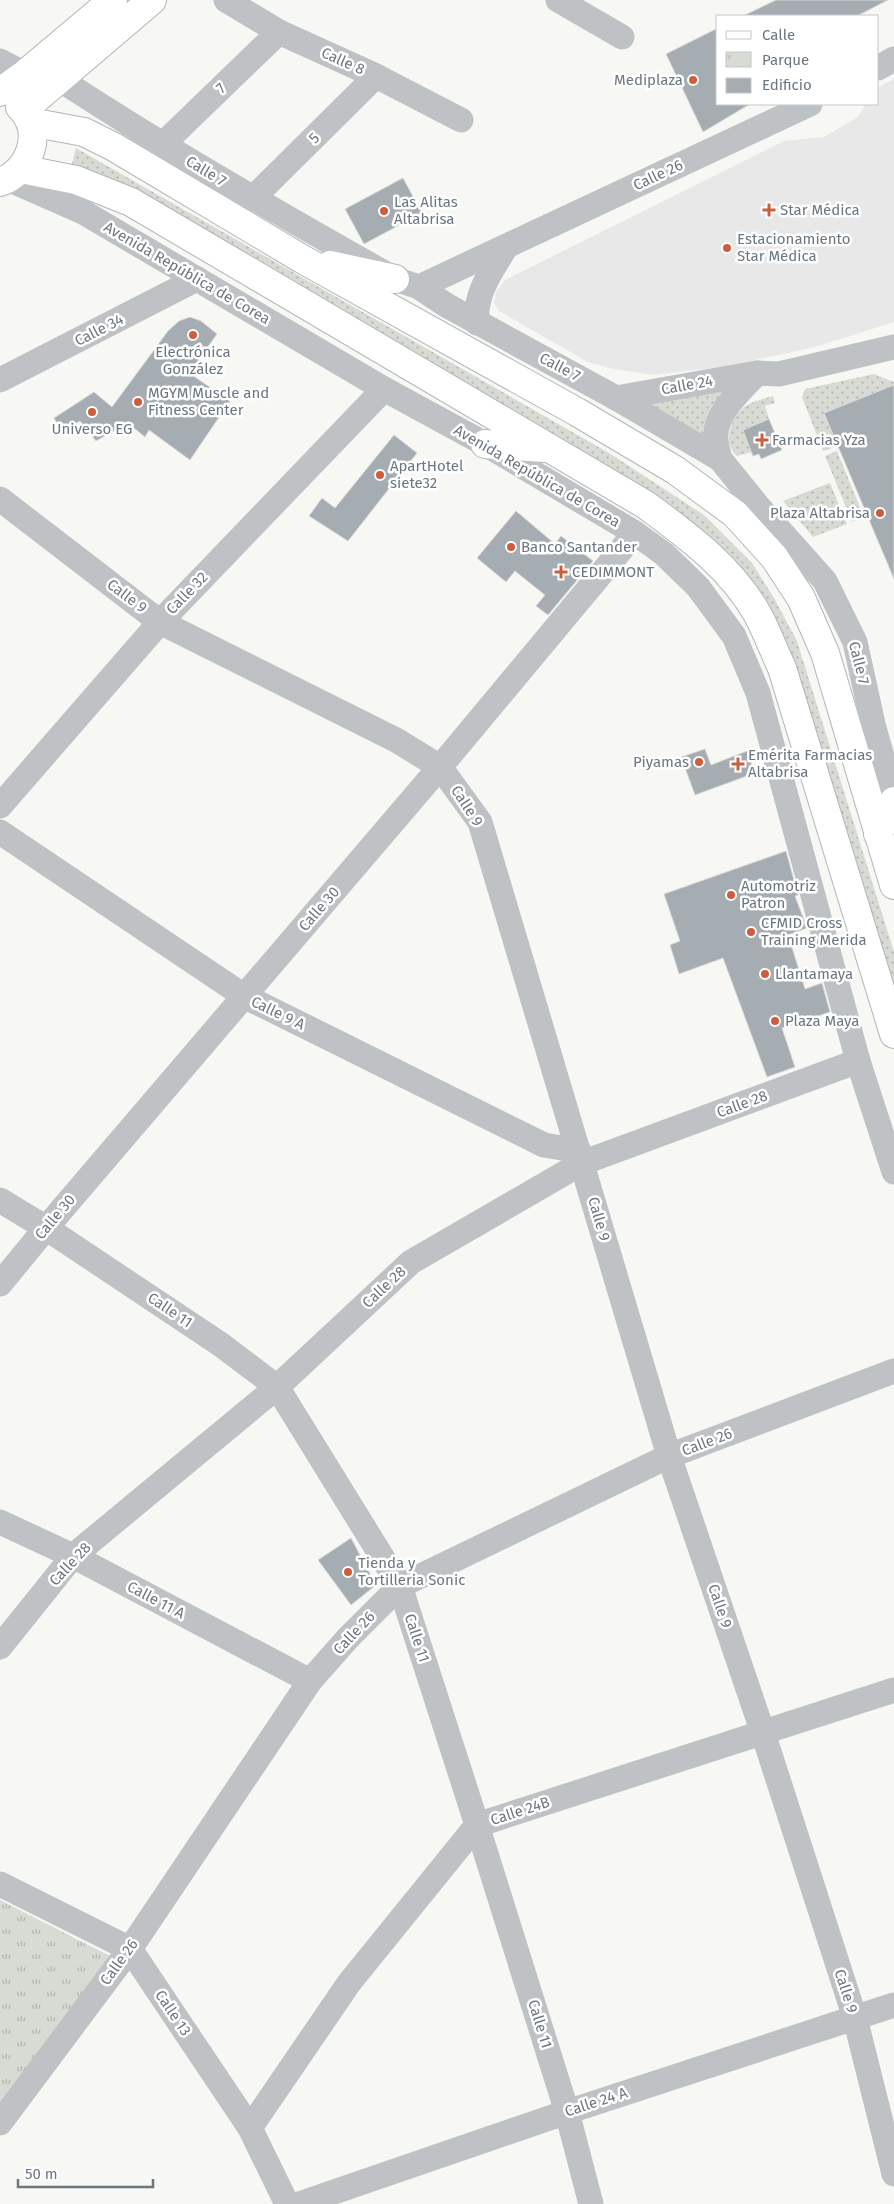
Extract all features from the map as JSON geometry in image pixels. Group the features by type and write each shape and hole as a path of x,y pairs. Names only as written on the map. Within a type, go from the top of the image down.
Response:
{"main road":[{"path":"10,177 30,155 32,138 26,116 12,100 0,93 113,0"},
{"path":"26,116 61,80 152,0"},
{"path":"26,116 84,132 114,147 302,259 675,470 735,514 774,557 801,598 817,634 825,653 894,885"},
{"name":"Avenida República de Corea","path":"10,177 76,180 131,202 410,368 646,505 704,549 733,580 758,615 782,668 894,1034"},
{"path":"302,259 407,283"},
{"path":"485,444 550,448"},
{"path":"878,834 894,800"}],"street":[{"name":"Calle 8","path":"226,0 279,32 376,76 461,120"},
{"path":"558,0 622,37"},
{"name":"7","path":"163,144 279,32"},
{"path":"879,67 894,59"},
{"path":"0,61 25,74"},
{"name":"5","path":"252,199 376,76"},
{"name":"Calle 7","path":"61,80 126,123 252,199 616,398 720,459 758,506 825,581 855,642 873,724 894,800"},
{"name":"Calle 26","path":"407,283 506,247 808,105"},
{"name":"Avenida República de Corea","path":"10,177 83,212 384,389 485,444 635,533 664,554 698,586 734,636 755,684 858,1061 894,1172"},
{"path":"477,323 478,300 487,278 506,247"},
{"name":"Calle 34","path":"0,380 197,279"},
{"name":"Calle 24","path":"616,398 757,373 779,374 894,348"},
{"name":"Calle 24","path":"720,459 715,437 719,422 725,410 757,373"},
{"name":"Calle 32","path":"0,806 160,622 384,389"},
{"name":"Calle 9","path":"0,499 160,622 396,740 440,767 480,822 669,1456 763,1733 855,2018 894,2174"},
{"name":"Calle 30","path":"0,1284 440,767 635,533"},
{"name":"Calle 9 A","path":"0,832 244,996 544,1145 580,1157"},
{"name":"Calle 28","path":"0,1647 73,1556 277,1387 410,1262 580,1157 858,1061"},
{"name":"Calle 11","path":"0,1200 46,1228 220,1344 277,1387 400,1586 567,2112 591,2204"},
{"name":"Calle 26","path":"0,2122 130,1949 310,1681 348,1638 400,1586 669,1456 894,1371"},
{"name":"Calle 11 A","path":"0,1522 73,1556 310,1681"},
{"name":"Calle 24B","path":"250,2128 348,1983 477,1825 894,1690"},
{"name":"Calle 13","path":"0,1884 130,1949 250,2128 287,2204"},
{"name":"Calle 24 A","path":"299,2204 567,2112 894,2005"}],"shaded area":[{"name":"Star Médica","path":"894,79 894,322 815,347 723,367 653,375 608,368 588,362 499,311 494,303 496,292 505,280 784,141 824,137 858,117 865,105 879,105 879,86"}],"green space":[{"path":"76,148 609,453 704,515 752,563 774,598 797,641 894,952 894,1003 740,576 71,168"},
{"path":"874,374 894,382 894,385 824,413 838,446 823,451 802,397 805,389"},
{"path":"728,386 706,438 640,400"},
{"path":"773,396 775,403 765,406 769,419 752,452 737,456 732,451 729,438 735,418 747,405"},
{"path":"837,451 864,517 852,522 825,456"},
{"path":"830,483 847,524 813,537 783,501"},
{"path":"0,1900 112,1957 0,2107"}],"building":[{"path":"776,0 888,0 859,15 745,15"},
{"name":"Mediplaza","path":"716,29 716,105 748,105 703,132 666,54"},
{"name":"Las Alitas Altabrisa","path":"403,178 422,213 364,244 345,209"},
{"path":"190,317 201,321 217,334 189,373 230,401 190,460 149,430 145,437 128,423 96,441 80,421 61,431 54,418 94,392 112,407 168,331 179,321"},
{"name":"Plaza Altabrisa","path":"894,385 894,579 824,413"},
{"name":"Farmacias Yza","path":"769,419 782,450 761,459 759,454 753,456 743,430"},
{"name":"ApartHotel siete32","path":"394,435 417,453 348,541 309,516 322,498 335,508"},
{"path":"516,511 555,544 561,536 593,561 548,615 536,606 545,595 515,571 506,582 477,558"},
{"path":"705,749 711,765 747,751 755,773 695,795 681,757"},
{"path":"786,851 798,895 795,896 807,928 788,935 805,989 822,983 830,1012 782,1028 795,1067 767,1077 723,958 679,974 670,945 680,941 664,894"},
{"name":"Tienda y Tortilleria Sonic","path":"351,1538 376,1585 351,1605 318,1560"}],"place":[{"name":"Mediplaza","path":"693,80"},
{"name":"Star Médica","path":"769,210"},
{"name":"Las Alitas Altabrisa","path":"384,211"},
{"name":"Estacionamiento Star Médica","path":"727,248"},
{"name":"Electrónica González","path":"193,335"},
{"name":"MGYM Muscle and Fitness Center","path":"138,402"},
{"name":"Universo EG","path":"92,412"},
{"name":"Farmacias Yza","path":"762,440"},
{"name":"ApartHotel siete32","path":"380,475"},
{"name":"Plaza Altabrisa","path":"880,513"},
{"name":"Banco Santander","path":"511,547"},
{"name":"CEDIMMONT","path":"561,572"},
{"name":"Piyamas","path":"699,762"},
{"name":"Emérita Farmacias Altabrisa","path":"738,764"},
{"name":"Automotriz Patron","path":"731,895"},
{"name":"CFMID Cross Training Merida","path":"751,932"},
{"name":"Llantamaya","path":"765,974"},
{"name":"Plaza Maya","path":"775,1021"},
{"name":"Tienda y Tortilleria Sonic","path":"348,1572"}]}
